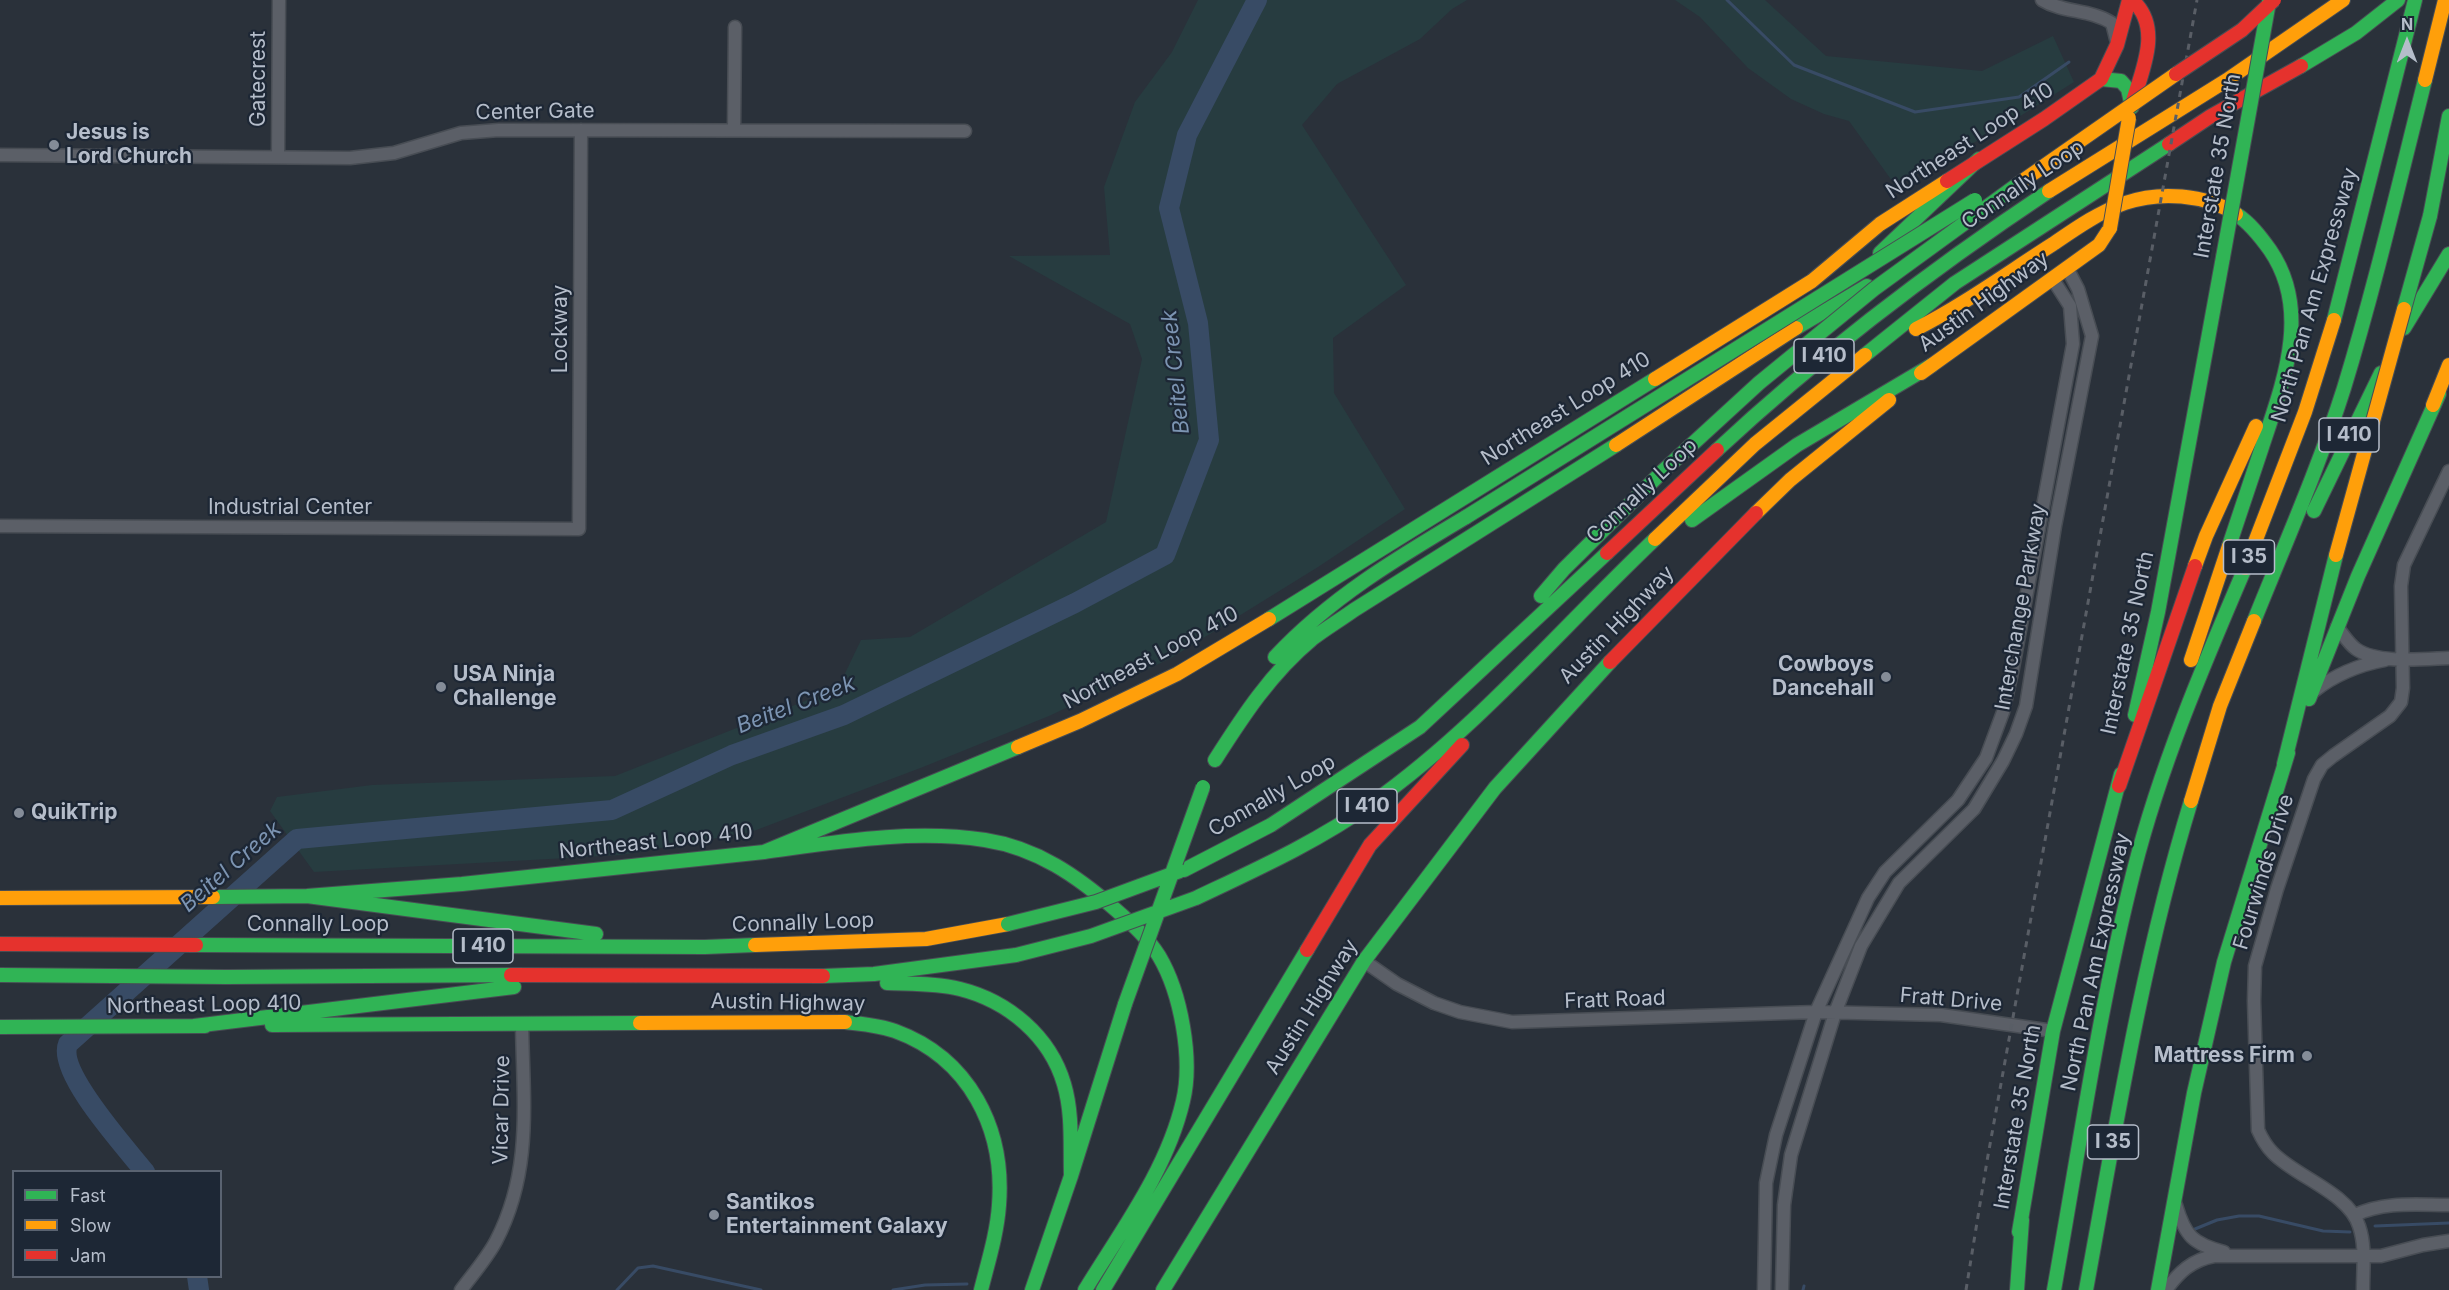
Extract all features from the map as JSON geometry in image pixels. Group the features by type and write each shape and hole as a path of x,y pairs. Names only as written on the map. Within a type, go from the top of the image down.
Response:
{"main road":[{"path":"2130,0 2117,45 2102,79 2121,81 2128,89 2132,104"},
{"name":"Austin Highway","path":"1163,1290 1364,961 1495,788 1636,633 1790,480 1932,365 2099,245 2110,228 2129,118 2150,32 2147,16 2140,4 2130,0"},
{"name":"Interstate 35 North","path":"2005,1290 2022,1220 2053,1031 2119,786 2158,612 2269,0"},
{"path":"1463,685 1564,569 1663,471 1759,383 1874,289 2075,143 2242,30 2274,0"},
{"path":"2316,19 2337,0"},
{"name":"I 410","path":"2316,19 2343,0"},
{"path":"1873,348 1955,283 1993,257 2211,116 2356,33 2398,0"},
{"name":"North Pan Am Expressway","path":"2052,1290 2112,966 2134,869 2163,773 2218,630 2256,542 2305,412 2329,339 2415,0"},
{"path":"2256,620 2337,407 2355,352 2445,0"},
{"name":"Connally Loop","path":"0,944 705,947 926,939 1057,914 1140,890 1271,825 1420,728 1463,685 1758,411 1835,347 2008,218 2088,165 2228,80 2316,19"},
{"name":"Northeast Loop 410","path":"0,898 307,896 462,884 765,852 1080,721 1177,674 1348,571 1487,482 1812,282 1880,224 2102,79"},
{"path":"1209,773 1254,700 1312,639 1354,610 1708,387 1812,318 2085,159 2228,80"},
{"path":"2158,1290 2194,1093 2224,962 2284,764 2336,555 2430,216 2449,116"},
{"path":"1032,1290 1071,1176 1125,1004 1209,773 1242,701 1265,668 1296,633 1337,599 1374,573 1940,220 2075,143"},
{"path":"1812,318 1979,159"},
{"path":"2430,216 2449,165"},
{"name":"I 410","path":"1873,348 1922,326 2098,216 2133,200 2151,197 2181,197 2213,203 2244,219 2271,251 2281,269 2292,307 2293,330 2284,379 2182,690 2163,773"},
{"name":"I 410","path":"2256,620 2278,593 2352,429 2416,305 2449,254"},
{"path":"2119,786 2206,536 2266,403 2293,330"},
{"name":"Connally Loop","path":"0,975 226,977 633,974 778,977 874,974 1016,955 1090,936 1196,898 1314,841 1373,802 1493,703 1620,572 1755,444 1873,348"},
{"path":"1620,572 1797,446 1932,365"},
{"path":"2284,764 2337,627 2449,365"},
{"path":"2433,405 2449,377"},
{"name":"I 35","path":"2086,1290 2151,943 2176,848 2217,717 2256,620"},
{"path":"1103,1290 1370,845 1407,802 1451,758 1515,681"},
{"path":"765,852 927,835 988,840 1020,848 1082,879 1136,927 1163,962 1181,1012 1186,1061 1183,1105 1161,1163 1085,1290"},
{"path":"307,896 705,947"},
{"path":"194,1026 633,974"},
{"path":"778,977 921,984 961,989 1010,1009 1041,1039 1064,1083 1068,1105 1071,1176"},
{"name":"Austin Highway","path":"660,1022 842,1022 894,1030 919,1040 940,1053 965,1078 977,1094 997,1143 999,1205 981,1290"},
{"name":"Northeast Loop 410","path":"5,1027 660,1022"},
{"path":"2017,1290 2022,1220"}],"street":[{"name":"Gatecrest","path":"278,157 279,0"},
{"path":"2042,0 2067,9 2106,18 2112,22 2117,45"},
{"path":"734,130 735,27"},
{"name":"Center Gate","path":"0,156 350,158 375,156 412,148 461,133 499,130 965,130"},
{"name":"Lockway","path":"579,529 581,130"},
{"name":"Interchange Parkway","path":"1782,1290 1784,1205 1791,1155 1835,1013 1861,946 1899,884 1974,809 2007,752 2026,706 2055,526 2092,336 2078,289 2067,268"},
{"name":"Interchange Parkway","path":"1764,1290 1766,1183 1776,1135 1816,1012 1868,898 1885,872 1958,800 1986,758 2002,712 2013,668 2073,344 2070,306 2052,278"},
{"name":"Fourwinds Drive","path":"2355,1215 2338,1200 2273,1154 2258,1130 2255,966 2277,889 2314,779 2322,765 2390,716 2401,702 2403,659 2401,586 2404,565 2449,471"},
{"name":"Industrial Center","path":"0,526 579,529"},
{"path":"2337,627 2356,649 2389,659"},
{"path":"2311,694 2332,677 2351,669 2389,659 2449,658"},
{"name":"Fratt Road","path":"1364,961 1397,984 1434,1003 1460,1012 1512,1022 1816,1012 1881,1014"},
{"name":"Fratt Drive","path":"1881,1014 1941,1015 2053,1031"},
{"name":"Vicar Drive","path":"461,1290 495,1244 514,1200 519,1180 524,1133 522,1024"},
{"path":"2174,1200 2181,1224 2193,1240 2201,1245 2233,1255"},
{"path":"2363,1290 2362,1235 2355,1215 2386,1205 2449,1205"},
{"path":"2166,1290 2183,1270 2194,1262 2214,1256 2363,1256 2394,1254 2423,1245 2449,1241"}],"green space":[{"path":"1198,0 1467,0 1452,9 1420,39 1337,84 1302,125 1406,285 1333,338 1334,393 1405,509 1318,567 1171,658 1049,716 923,767 751,832 621,855 314,872 270,811 277,797 372,785 615,776 838,688 861,640 910,637 1106,522 1142,359 1130,324 1009,256 1110,255 1104,187 1135,102 1172,52"},
{"path":"1675,0 1765,0 1826,56 1982,71 2053,36 2074,82 2003,127 1895,185 1849,121 1824,114 1791,99 1748,68 1700,17"}],"waterway":[{"name":"Beitel Creek","path":"143,1170 82,1091 72,1073 67,1057 68,1044 297,839 612,810 732,755 844,715 1075,603 1165,555 1209,440 1198,323 1169,208 1187,135 1257,0"},
{"path":"1727,0 1794,65 1915,112 2019,97 2069,62"},
{"path":"2195,1229 2217,1220 2239,1216 2259,1216 2323,1231 2350,1232"},
{"path":"2375,1226 2449,1223"},
{"path":"617,1290 638,1268 653,1266 761,1290"},
{"name":"Beitel Creek","path":"197,1278 199,1290"},
{"path":"893,1290 925,1285 967,1284"},
{"path":"1803,1290 1804,1286"}],"railway":[{"path":"1966,1290 1987,1161 2197,0"}],"traffic: fast":[{"path":"2301,66 2356,33 2398,0"},
{"path":"2334,320 2415,0"},
{"path":"2223,257 2269,2"},
{"path":"2101,79 2121,81 2128,89 2132,107"},
{"path":"2254,621 2313,476 2344,388 2425,80"},
{"path":"2430,216 2449,116"},
{"path":"1865,355 1955,283 2169,144"},
{"path":"1880,253 1979,159"},
{"path":"1663,471 1759,383 1874,289 2021,182"},
{"path":"1717,450 1836,346 1962,251 2049,191"},
{"path":"1466,517 1975,200"},
{"path":"2229,546 2285,373 2290,347 2291,322 2289,298 2283,273 2270,250 2250,226 2236,214"},
{"path":"2404,309 2430,216"},
{"path":"2404,328 2449,254"},
{"path":"2135,715 2158,612 2223,257"},
{"path":"1796,328 1867,286"},
{"path":"1692,520 1797,445 1932,365"},
{"path":"2314,511 2381,373"},
{"path":"1269,619 1655,379"},
{"path":"2309,699 2358,576 2439,394"},
{"path":"1215,760 1247,711 1283,666 1312,639 1354,610 1616,445"},
{"path":"1541,596 1564,569 1663,471"},
{"path":"1275,657 1318,616 1365,580 1466,517"},
{"path":"1196,898 1330,830 1372,803 1411,773 1484,710 1655,539"},
{"path":"1184,870 1271,825 1420,727 1607,553"},
{"path":"2284,764 2336,555"},
{"path":"2054,1290 2090,1079 2110,974 2134,870 2169,755 2245,568"},
{"path":"1163,1290 1364,961 1495,788 1610,662"},
{"path":"213,897 307,896 462,884 764,852 1018,747"},
{"path":"2158,1290 2194,1093 2224,962 2288,753"},
{"path":"2019,1232 2053,1031 2121,774"},
{"path":"1125,1004 1203,787"},
{"path":"2086,1290 2119,1105 2144,983 2191,801"},
{"path":"764,852 902,836 958,837 1004,844 1039,857 1071,875 1122,915 1155,949 1167,971 1183,1027 1187,1066 1183,1101 1176,1127 1154,1176 1085,1290"},
{"path":"1008,924 1096,902 1180,871"},
{"path":"307,896 596,934"},
{"path":"1016,955 1091,936 1196,898"},
{"path":"196,945 705,947 755,945"},
{"path":"1103,1290 1307,950"},
{"path":"823,976 874,974 1016,955"},
{"path":"0,975 226,977 511,975"},
{"path":"887,983 942,986 978,995 1010,1012 1038,1036 1057,1067 1067,1095 1070,1118 1071,1176"},
{"path":"194,1026 514,987"},
{"path":"1032,1290 1071,1176 1125,1004"},
{"path":"845,1022 889,1029 921,1043 943,1059 962,1078 977,1099 996,1149 999,1177 996,1227 981,1290"},
{"path":"272,1025 640,1023"},
{"path":"0,1027 205,1026"},
{"path":"2017,1290 2022,1220"}],"traffic: slow":[{"path":"2049,191 2227,80 2343,0"},
{"path":"2425,80 2445,0"},
{"path":"2021,182 2176,74"},
{"path":"2110,228 2129,118"},
{"path":"1655,379 1812,281 1880,224 1947,181"},
{"path":"1916,329 1968,299 2088,221 2125,203 2153,197 2182,196 2210,202 2236,214"},
{"path":"1921,373 2099,245 2110,228"},
{"path":"2336,555 2404,309"},
{"path":"2245,568 2305,412 2334,320"},
{"path":"1616,445 1796,328"},
{"path":"1655,539 1755,444 1865,355"},
{"path":"2433,405 2449,365"},
{"path":"1756,513 1790,480 1889,400"},
{"path":"2195,566 2206,536 2256,426"},
{"path":"2191,660 2229,546"},
{"path":"1018,747 1080,721 1177,674 1269,619"},
{"path":"2191,801 2220,706 2254,621"},
{"path":"0,898 213,897"},
{"path":"755,945 926,939 1008,924"},
{"path":"640,1023 845,1022"}],"traffic: jam":[{"path":"1947,181 2044,119 2101,79 2117,45 2129,0"},
{"path":"2132,0 2141,11 2148,36 2145,64 2132,104"},
{"path":"2176,74 2242,30 2274,0"},
{"path":"2169,144 2211,116 2301,66"},
{"path":"1607,553 1717,450"},
{"path":"1610,662 1756,513"},
{"path":"2119,786 2195,566"},
{"path":"1307,950 1370,845 1462,745"},
{"path":"0,944 196,945"},
{"path":"511,975 823,976"}],"place":[{"name":"Jesus is Lord Church","path":"54,145"},
{"name":"Cowboys Dancehall","path":"1886,677"},
{"name":"USA Ninja Challenge","path":"441,687"},
{"name":"QuikTrip","path":"19,813"},
{"name":"Mattress Firm","path":"2307,1056"},
{"name":"Santikos Entertainment Galaxy","path":"714,1215"}]}
